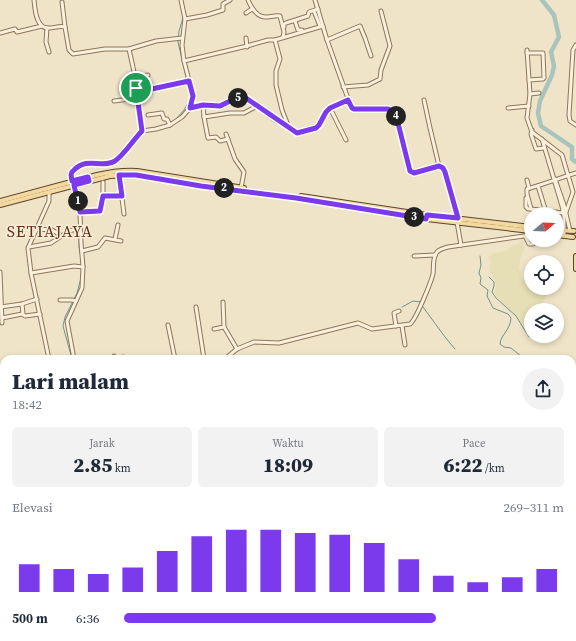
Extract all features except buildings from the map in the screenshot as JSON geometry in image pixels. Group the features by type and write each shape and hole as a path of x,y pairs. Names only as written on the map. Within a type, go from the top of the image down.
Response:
{"main road":[{"path":"0,201 88,179 112,171 136,171 157,176 370,209 524,230"},
{"path":"88,179 119,175 136,175 201,186 240,188 427,217"},
{"path":"0,205 49,192 71,183"},
{"path":"487,224 524,227"},
{"path":"564,230 573,231 573,238 564,236"},
{"path":"576,256 576,269"}],"street":[{"path":"34,0 38,21 42,26 47,28 65,27"},
{"path":"142,129 156,129 170,124 182,117 190,108 193,96 188,81 180,38 185,19 181,0"},
{"path":"185,19 224,10 223,4 230,0"},
{"path":"248,0 252,9 259,16 265,18 276,15 280,16 284,32 283,37"},
{"path":"315,0 316,10 321,26 352,108 388,109 394,112 411,172 416,173 439,166"},
{"path":"62,2 69,50 73,54 100,50 129,49 156,41 180,38"},
{"path":"246,13 252,9"},
{"path":"286,33 284,24 308,16 309,12 316,10"},
{"path":"343,87 368,85 380,79 381,70 390,46 381,11"},
{"path":"295,21 299,31 312,27"},
{"path":"0,32 15,29 17,32 42,26"},
{"path":"184,61 247,47 268,40 275,40 321,26"},
{"path":"327,40 360,26 366,38 371,56"},
{"path":"47,28 46,42 49,52"},
{"path":"246,38 247,47"},
{"path":"275,40 280,59 276,71 276,85 282,110 289,128"},
{"path":"575,46 573,50 568,115 570,121 576,125"},
{"path":"73,355 67,323 74,301 82,288 83,266 79,228 80,212 71,183 71,174 79,166 87,163 108,163 114,161 142,129 129,49"},
{"path":"527,115 530,94 529,80 527,52 543,53 544,79 529,80"},
{"path":"135,79 148,75"},
{"path":"136,88 146,87 147,90 188,81"},
{"path":"530,94 539,93"},
{"path":"190,108 203,105 220,106 243,96 298,133 316,128 325,113 330,108 348,100"},
{"path":"114,101 138,98"},
{"path":"424,100 439,166 443,168 445,172 457,220 461,245"},
{"path":"203,105 208,138 216,137 220,141 228,139"},
{"path":"204,118 230,113 244,113 257,106"},
{"path":"508,108 529,106"},
{"path":"522,107 527,115 536,149 544,148"},
{"path":"330,108 346,140"},
{"path":"148,115 162,113 164,119 167,119 170,124"},
{"path":"532,130 562,156 574,189 564,213 573,231"},
{"path":"226,134 236,160 244,172 240,188"},
{"path":"542,139 563,206 569,204"},
{"path":"529,188 576,173"},
{"path":"119,175 124,214"},
{"path":"527,180 529,188 526,194 530,207"},
{"path":"80,212 100,211 103,196 103,182"},
{"path":"538,186 544,207"},
{"path":"48,355 32,273 29,247 49,200 49,192"},
{"path":"103,196 122,196"},
{"path":"115,239 118,225"},
{"path":"37,228 52,230 59,234"},
{"path":"29,247 51,244 69,230 79,228"},
{"path":"230,355 237,349 254,342 279,343 358,323 372,329 410,324 414,322 421,306 433,274 435,255 441,249 524,236"},
{"path":"82,253 99,246 104,238 121,241"},
{"path":"414,256 435,255"},
{"path":"32,273 83,266"},
{"path":"0,272 0,307 2,323"},
{"path":"0,307 22,304 37,299"},
{"path":"60,300 74,301"},
{"path":"223,302 224,327 237,349"},
{"path":"22,304 24,314"},
{"path":"196,307 203,355"},
{"path":"396,326 394,313 399,311"},
{"path":"2,318 24,314 24,316 40,314"},
{"path":"168,325 175,355"},
{"path":"402,326 405,345"},
{"path":"214,329 224,327"}],"shaded area":[{"path":"523,241 524,250 520,259 519,269 524,280 524,295 546,295 543,303 524,303 524,326 517,316 494,292 496,287 495,280 489,270 491,261 489,257 494,253 506,251"}],"waterway":[{"path":"542,0 554,15 559,37 551,52 554,66 552,75 540,101 538,113 541,126 572,147 572,159 576,162"},
{"path":"176,119 184,110 191,98 178,42 179,31 183,18"},
{"path":"118,155 140,130 159,127"},
{"path":"69,181 68,172 78,165 87,162 109,161"},
{"path":"71,188 78,213"},
{"path":"79,229 79,247 81,257"},
{"path":"480,256 480,284 488,290 487,296 493,308 508,314 511,318 509,326 500,344 504,347 511,348 520,355"},
{"path":"489,277 494,282 492,292 496,298 516,316 524,329"},
{"path":"71,355 63,326 65,317 77,293 81,278"},
{"path":"402,307 413,301 421,302"},
{"path":"423,307 455,349"}],"district":[{"name":"SETIAJAYA","path":"50,231"}],"route":[{"path":"189,81 193,96 190,108 203,105 222,106 243,96 295,133 316,128 330,108 348,100 354,109 392,110 396,115 410,171 414,173 439,166 442,167 445,172 458,218 427,215 426,219 377,210 233,189 201,186 136,175 119,175 122,196 103,196 100,211 80,212 74,185 89,181 88,177 72,181 71,174 79,166 87,163 108,163 116,160 142,131 136,88 146,87 147,90 189,81"}]}
